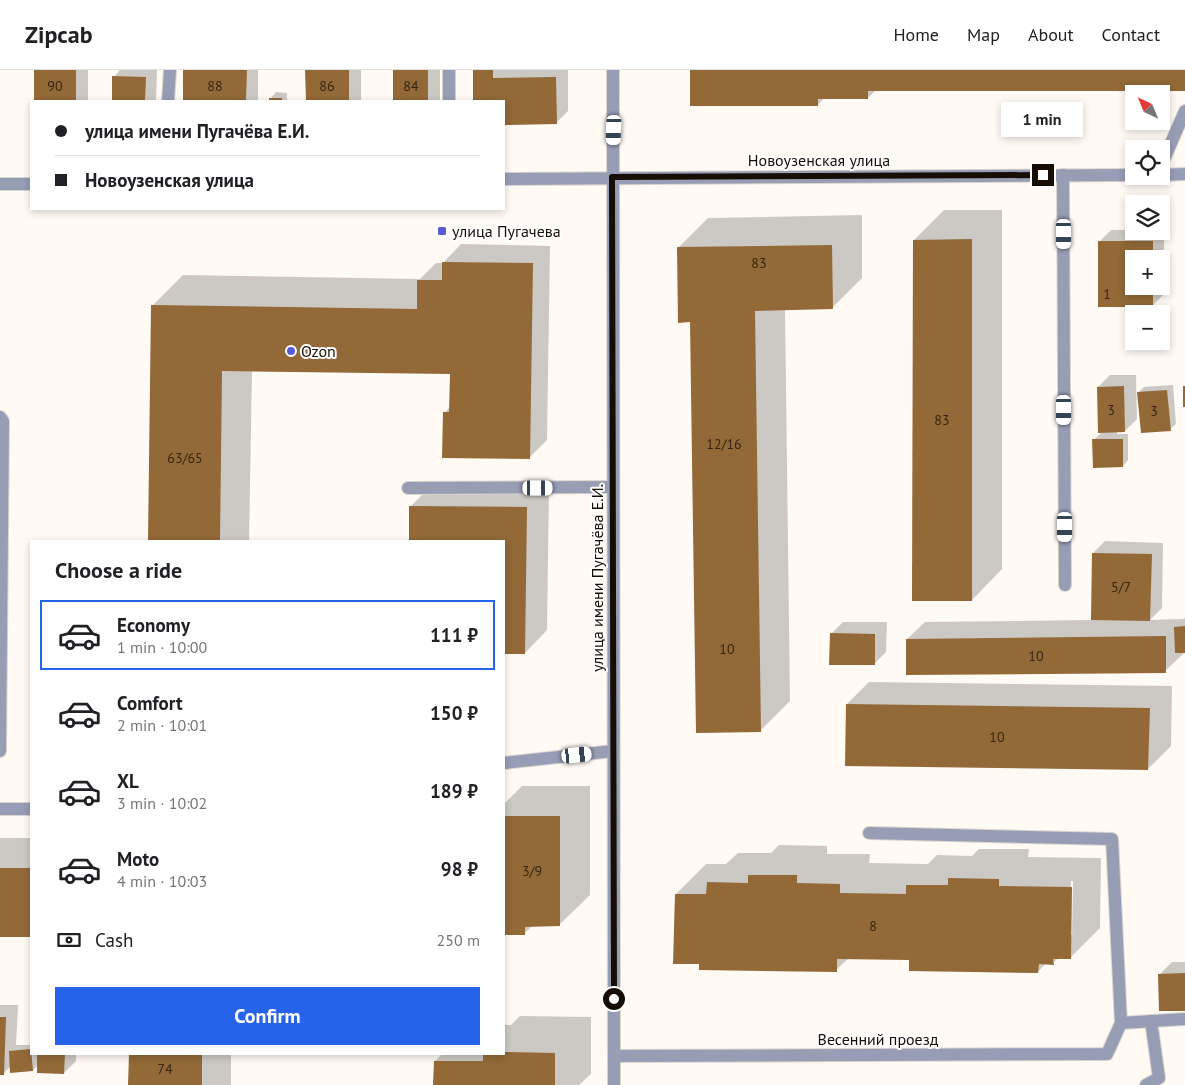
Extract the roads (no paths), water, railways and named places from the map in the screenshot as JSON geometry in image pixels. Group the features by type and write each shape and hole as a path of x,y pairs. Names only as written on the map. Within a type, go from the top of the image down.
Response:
{"street":[{"path":"168,100 170,70"},
{"path":"448,70 449,100"},
{"name":"улица имени Пугачёва Е.И.","path":"613,70 614,1085"},
{"path":"1170,145 1185,111"},
{"path":"1170,174 1185,174"},
{"path":"1063,175 1065,586"},
{"name":"Новоузенская улица","path":"505,179 1125,175"},
{"path":"0,184 30,184"},
{"path":"0,417 3,421 0,750"},
{"path":"408,488 613,487"},
{"path":"505,763 613,751"},
{"path":"0,809 30,809"},
{"path":"868,833 1112,839 1122,1023 1185,1019"},
{"path":"1146,1085 1159,1078 1151,1021"},
{"name":"Весенний проезд","path":"614,1056 1107,1054 1122,1023"}],"place":[{"name":"улица Пугачева","path":"442,231"},
{"name":"Ozon","path":"291,351"}]}
